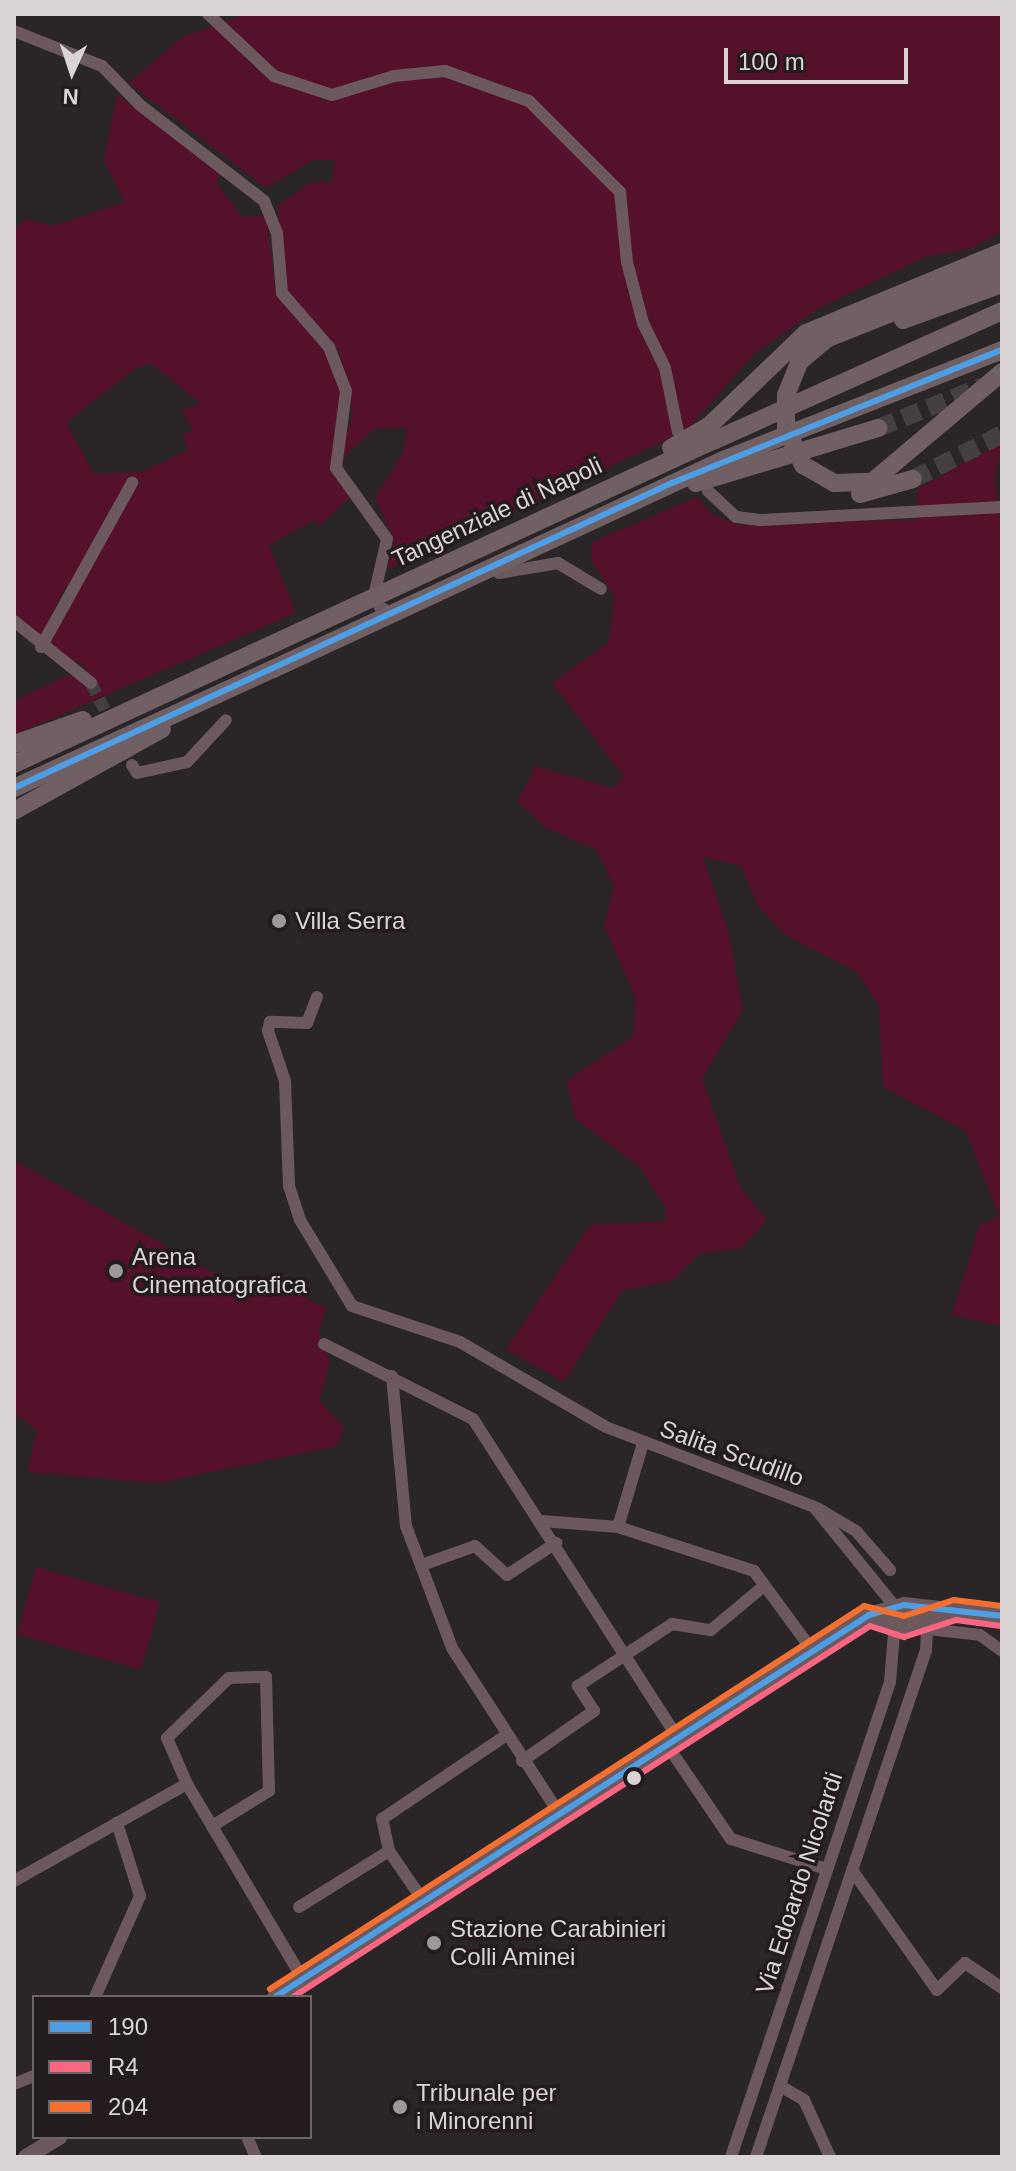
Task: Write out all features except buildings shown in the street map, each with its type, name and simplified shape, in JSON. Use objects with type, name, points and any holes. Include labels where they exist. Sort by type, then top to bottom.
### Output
[{"type":"highway","points":[[711,433],[806,333],[1002,252]]},
{"type":"highway","points":[[913,479],[846,494],[803,465],[786,428],[786,395],[799,362],[826,339],[1002,269]]},
{"type":"highway","points":[[786,395],[804,365],[828,348],[1002,284]]},
{"type":"highway","points":[[711,433],[1002,311]]},
{"type":"highway","points":[[726,467],[1002,350]]},
{"type":"highway","points":[[803,465],[834,483],[872,482],[1002,372]]},
{"type":"highway","points":[[726,467],[878,428]]},
{"type":"highway","name":"Tangenziale di Napoli","points":[[14,764],[601,490],[711,433]]},
{"type":"highway","name":"Tangenziale di Napoli","points":[[14,788],[620,507],[726,467]]},
{"type":"highway","points":[[14,744],[162,694]]},
{"type":"highway","points":[[14,811],[138,747],[190,709]]},
{"type":"main road","points":[[278,1995],[557,1810],[869,1615],[911,1618],[955,1610],[1002,1616]]},
{"type":"main road","points":[[26,2157],[56,2139]]},
{"type":"street","points":[[208,14],[274,76],[332,95],[445,71],[529,101],[620,192],[627,262],[643,323],[665,368],[678,432]]},
{"type":"street","points":[[14,31],[102,66],[140,105],[264,201],[277,233],[282,293],[329,347],[346,391],[336,468],[387,539],[375,592],[384,612],[410,614],[544,561],[568,565],[601,589]]},
{"type":"street","points":[[41,647],[132,483]]},
{"type":"street","points":[[708,491],[736,517],[761,520],[1002,507]]},
{"type":"street","points":[[14,621],[41,647],[91,683]]},
{"type":"street","points":[[132,765],[137,773],[187,762],[226,720]]},
{"type":"street","name":"Salita Scudillo","points":[[317,997],[307,1023],[270,1022],[268,1031],[285,1081],[289,1186],[300,1220],[352,1306],[460,1342],[643,1443],[814,1507],[911,1618]]},
{"type":"street","points":[[324,1344],[473,1419],[625,1653],[670,1739],[731,1839],[827,1869]]},
{"type":"street","points":[[392,1376],[399,1491],[452,1648],[505,1736],[557,1810]]},
{"type":"street","points":[[393,1400],[412,1386]]},
{"type":"street","points":[[618,1527],[643,1443]]},
{"type":"street","points":[[814,1507],[856,1531],[890,1570]]},
{"type":"street","points":[[542,1521],[618,1527],[740,1564],[764,1586],[812,1650]]},
{"type":"street","points":[[422,1565],[475,1546],[507,1575],[556,1543]]},
{"type":"street","points":[[522,1761],[594,1711],[578,1686],[672,1624],[711,1630],[764,1586]]},
{"type":"street","points":[[911,1618],[980,1635],[1002,1651]]},
{"type":"street","name":"Via Edoardo Nicolardi","points":[[731,2157],[911,1618]]},
{"type":"street","name":"Via Edoardo Nicolardi","points":[[756,2157],[926,1650],[911,1618]]},
{"type":"street","points":[[212,1826],[269,1791],[266,1677],[229,1678],[167,1738],[187,1784],[303,1979]]},
{"type":"street","points":[[422,1899],[389,1851],[382,1819],[505,1736]]},
{"type":"street","points":[[14,1881],[187,1784]]},
{"type":"street","points":[[96,1995],[140,1896],[117,1823]]},
{"type":"street","points":[[299,1907],[389,1851]]},
{"type":"street","points":[[852,1870],[937,1990],[965,1963],[1002,1988]]},
{"type":"street","points":[[780,2086],[804,2100],[830,2157]]},
{"type":"shaded area","points":[[245,14],[1002,14],[1002,232],[967,250],[928,256],[819,308],[753,355],[686,431],[388,569],[394,540],[375,498],[403,453],[407,427],[374,429],[338,462],[353,414],[339,351],[283,284],[278,205],[312,182],[331,182],[335,160],[313,160],[266,188],[129,83],[181,38]]},
{"type":"shaded area","points":[[117,95],[222,172],[216,182],[242,217],[266,215],[275,286],[329,357],[341,388],[330,471],[351,496],[319,527],[315,520],[269,545],[296,613],[14,735],[14,701],[64,677],[76,675],[86,688],[97,683],[83,665],[48,647],[73,593],[66,586],[40,638],[14,613],[14,229],[25,219],[53,226],[125,202],[104,161]],"holes":[[[152,364],[201,404],[182,410],[193,431],[183,435],[188,450],[142,472],[94,474],[66,423],[136,368]]]},
{"type":"shaded area","points":[[1002,441],[995,477],[1002,545],[1002,1326],[952,1315],[979,1226],[999,1216],[966,1131],[883,1087],[879,1006],[857,972],[787,936],[758,906],[741,866],[703,857],[729,933],[743,1010],[702,1078],[741,1189],[767,1220],[740,1249],[700,1253],[672,1281],[623,1290],[564,1382],[506,1349],[590,1225],[665,1221],[666,1208],[639,1166],[575,1119],[567,1080],[633,1037],[636,998],[604,926],[614,886],[597,850],[547,828],[517,802],[536,766],[612,788],[624,777],[552,683],[609,642],[614,596],[591,560],[592,542],[697,497],[713,515],[739,525],[916,520],[918,489]]},
{"type":"shaded area","points":[[14,1160],[229,1282],[294,1291],[327,1309],[318,1331],[330,1362],[319,1401],[344,1427],[337,1446],[159,1483],[27,1472],[37,1430],[14,1413]]},
{"type":"shaded area","points":[[36,1567],[160,1603],[141,1670],[17,1634]]},
{"type":"tunnel","points":[[878,428],[983,386]]},
{"type":"tunnel","points":[[913,479],[1002,434]]},
{"type":"tunnel","points":[[91,683],[132,765]]},
{"type":"transit line","name":"190","points":[[14,788],[672,483],[1002,350]]},
{"type":"transit line","name":"204","points":[[270,1989],[864,1606],[904,1616],[954,1600],[1002,1606]]},
{"type":"transit line","name":"190","points":[[278,1995],[869,1615],[904,1605],[1002,1616]]},
{"type":"transit line","name":"R4","points":[[296,1995],[870,1626],[904,1637],[956,1620],[1001,1626]]},
{"type":"place","name":"Villa Serra","points":[[279,921]]},
{"type":"place","name":"Arena Cinematografica","points":[[116,1271]]},
{"type":"place","name":"Stazione Carabinieri Colli Aminei","points":[[434,1943]]},
{"type":"place","name":"Tribunale per i Minorenni","points":[[400,2107]]}]
